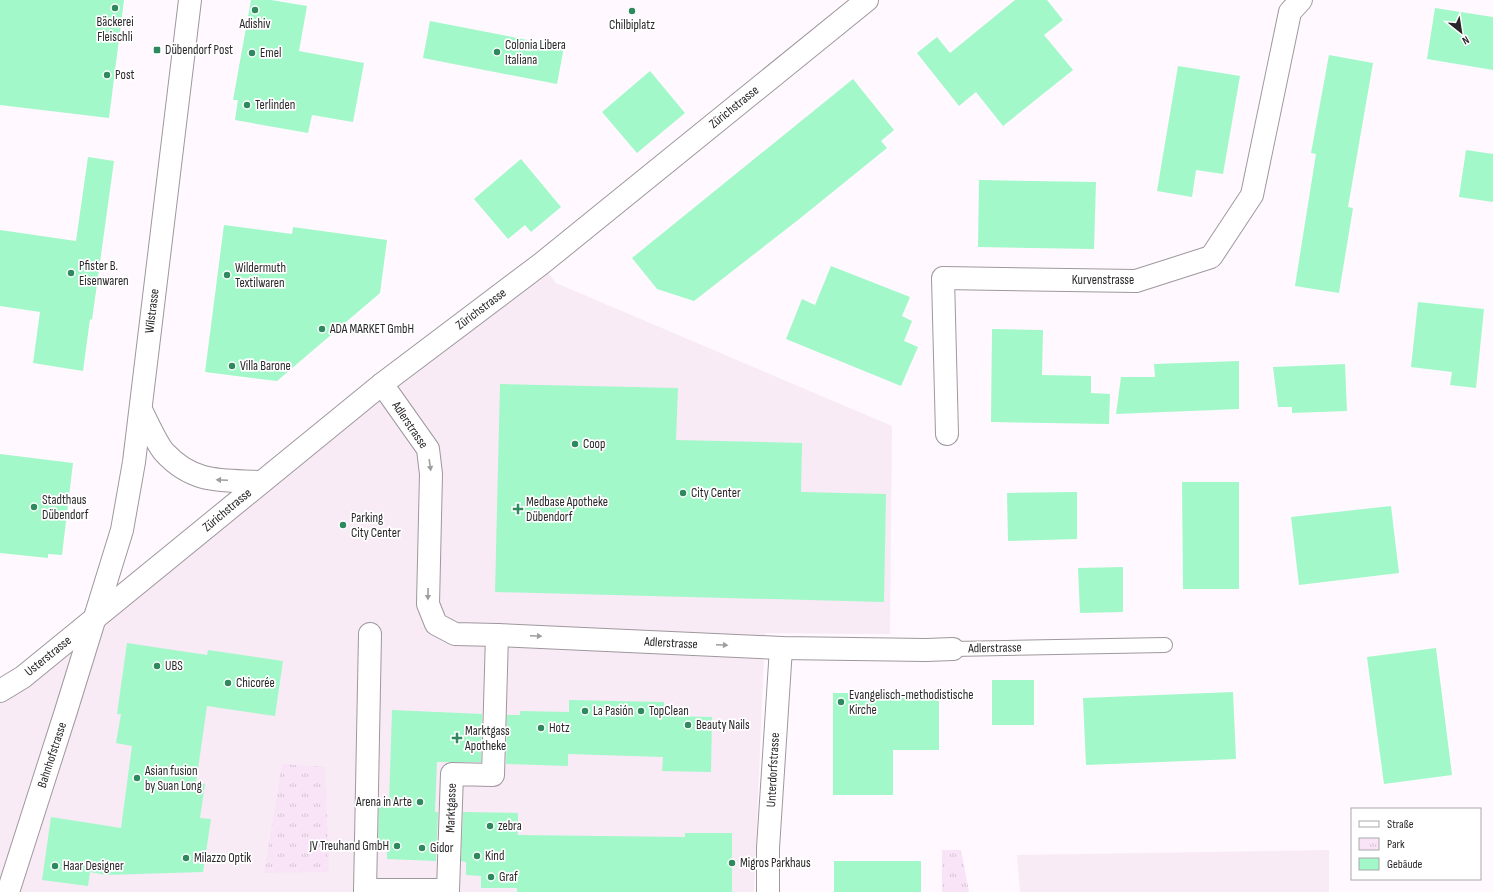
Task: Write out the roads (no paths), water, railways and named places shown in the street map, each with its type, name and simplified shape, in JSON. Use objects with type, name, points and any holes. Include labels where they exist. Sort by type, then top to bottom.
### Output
[{"type":"street","name":"Wilstrasse","points":[[95,618],[122,530],[134,462],[190,0]]},
{"type":"street","name":"Zürichstrasse","points":[[95,618],[382,384],[541,264],[868,0]]},
{"type":"street","name":"Kurvenstrasse","points":[[946,434],[943,278],[1136,282],[1210,257],[1252,195],[1290,12],[1301,0]]},
{"type":"street","name":"Adlerstrasse","points":[[382,384],[428,449],[431,474],[428,604],[436,624],[455,634],[780,648],[953,649]]},
{"type":"street","points":[[141,410],[164,452],[187,472],[209,479],[261,482]]},
{"type":"street","name":"Usterstrasse","points":[[0,690],[23,677],[95,618]]},
{"type":"street","name":"Bahnhofstrasse","points":[[8,892],[95,618]]},
{"type":"street","name":"Marktgasse","points":[[370,634],[365,891],[448,890],[452,774],[492,774],[497,635]]},
{"type":"street","name":"Unterdorfstrasse","points":[[768,892],[768,848],[780,648]]},
{"type":"lane","name":"Adlerstrasse","points":[[953,649],[1164,644]]},
{"type":"place","name":"Bäckerei Fleischli","points":[[115,8]]},
{"type":"place","name":"Adishiv","points":[[255,10]]},
{"type":"place","name":"Chilbiplatz","points":[[632,11]]},
{"type":"place","name":"Dübendorf Post","points":[[157,50]]},
{"type":"place","name":"Colonia Libera Italiana","points":[[497,52]]},
{"type":"place","name":"Emel","points":[[252,53]]},
{"type":"place","name":"Post","points":[[107,75]]},
{"type":"place","name":"Terlinden","points":[[247,105]]},
{"type":"place","name":"Pfister B. Eisenwaren","points":[[71,273]]},
{"type":"place","name":"Wildermuth Textilwaren","points":[[227,275]]},
{"type":"place","name":"ADA MARKET GmbH","points":[[322,329]]},
{"type":"place","name":"Villa Barone","points":[[232,366]]},
{"type":"place","name":"Coop","points":[[575,444]]},
{"type":"place","name":"City Center","points":[[683,493]]},
{"type":"place","name":"Stadthaus Dübendorf","points":[[34,507]]},
{"type":"place","name":"Medbase Apotheke Dübendorf","points":[[518,509]]},
{"type":"place","name":"Parking City Center","points":[[343,525]]},
{"type":"place","name":"UBS","points":[[157,666]]},
{"type":"place","name":"Chicorée","points":[[228,683]]},
{"type":"place","name":"Evangelisch-methodistische Kirche","points":[[841,702]]},
{"type":"place","name":"La Pasión","points":[[585,711]]},
{"type":"place","name":"TopClean","points":[[641,711]]},
{"type":"place","name":"Beauty Nails","points":[[688,725]]},
{"type":"place","name":"Hotz","points":[[541,728]]},
{"type":"place","name":"Marktgass Apotheke","points":[[457,738]]},
{"type":"place","name":"Asian fusion by Suan Long","points":[[137,778]]},
{"type":"place","name":"Arena in Arte","points":[[420,802]]},
{"type":"place","name":"zebra","points":[[490,826]]},
{"type":"place","name":"JV Treuhand GmbH","points":[[397,846]]},
{"type":"place","name":"Gidor","points":[[422,848]]},
{"type":"place","name":"Kind","points":[[477,856]]},
{"type":"place","name":"Milazzo Optik","points":[[186,858]]},
{"type":"place","name":"Migros Parkhaus","points":[[732,863]]},
{"type":"place","name":"Haar Designer","points":[[55,866]]},
{"type":"place","name":"Graf","points":[[491,877]]}]
